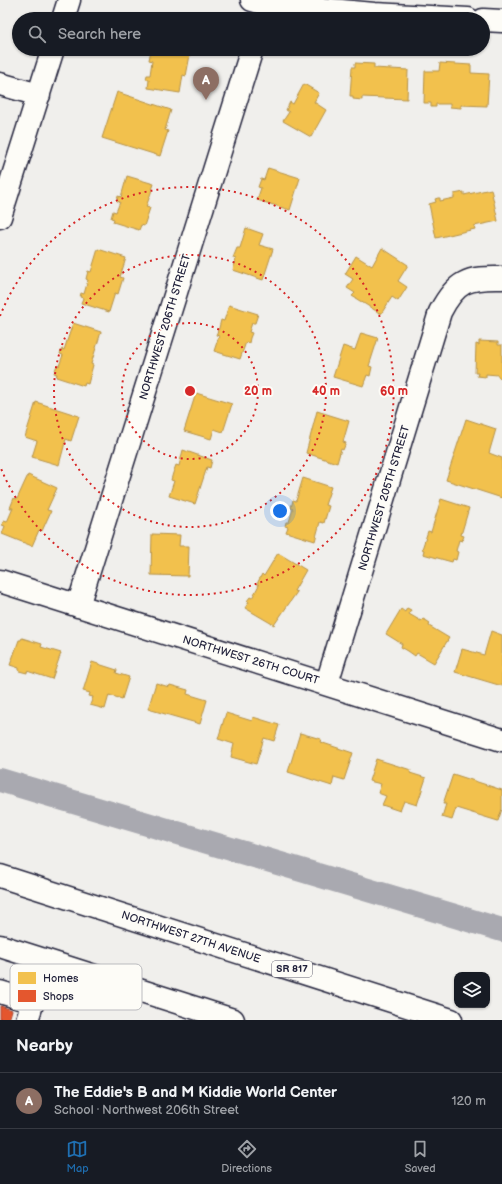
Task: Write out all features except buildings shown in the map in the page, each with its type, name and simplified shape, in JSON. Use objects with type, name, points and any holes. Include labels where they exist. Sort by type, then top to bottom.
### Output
[{"type":"street","points":[[65,12],[69,0]]},
{"type":"street","points":[[260,8],[336,12]]},
{"type":"street","points":[[490,20],[502,21]]},
{"type":"street","points":[[0,217],[51,56]]},
{"type":"street","name":"NORTHWEST 206TH STREET","points":[[78,606],[250,56]]},
{"type":"street","points":[[0,84],[39,95]]},
{"type":"street","name":"NORTHWEST 205TH STREET","points":[[327,683],[440,312],[447,298],[457,286],[482,277],[502,278]]},
{"type":"street","name":"NORTHWEST 26TH COURT","points":[[0,581],[327,683],[502,740]]},
{"type":"street","name":"NORTHWEST 27TH AVENUE","points":[[0,876],[451,1020]]},
{"type":"street","points":[[0,946],[55,964]]},
{"type":"street","points":[[142,991],[232,1020]]},
{"type":"street","points":[[0,992],[10,998]]},
{"type":"waterway","points":[[0,780],[502,930]]},
{"type":"place","name":"The Eddie's B and M Kiddie World Center","points":[[206,100]]}]
